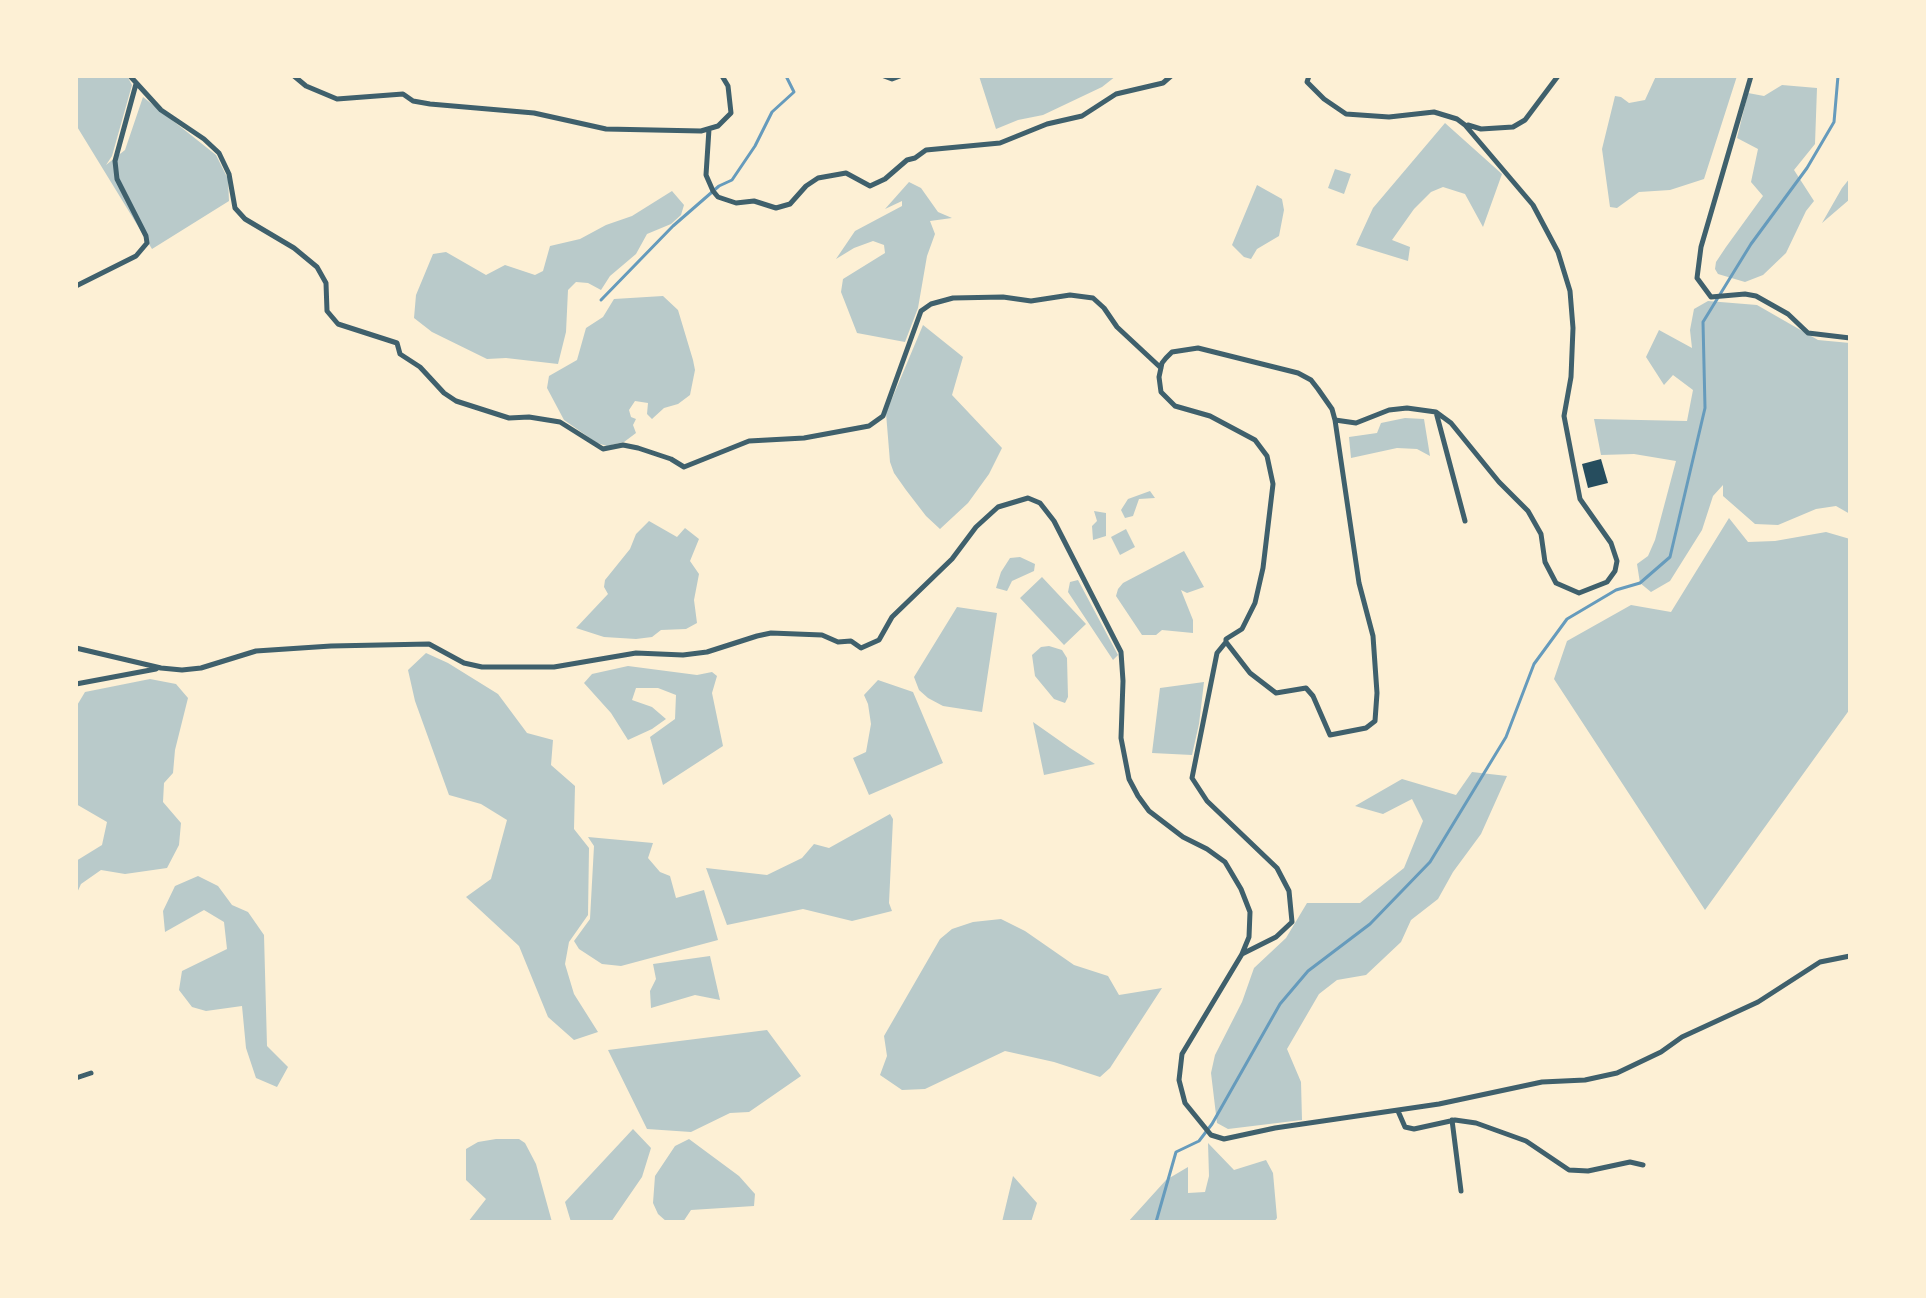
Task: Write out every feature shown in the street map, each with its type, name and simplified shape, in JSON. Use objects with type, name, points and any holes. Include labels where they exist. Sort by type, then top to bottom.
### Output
[{"type":"street","points":[[130,76],[161,110],[219,153],[229,174],[235,208],[245,219],[294,248],[317,267],[326,283],[327,311],[338,324],[397,343],[400,354],[420,367],[444,393],[456,401],[509,418],[529,417],[560,422],[603,449],[623,445],[638,448],[684,467],[749,441],[804,438],[869,426],[883,416],[921,311],[931,304],[953,298],[1003,297],[1031,301],[1070,295],[1093,298],[1117,327],[1161,368]]},
{"type":"street","points":[[294,76],[306,86],[337,99],[403,94],[413,101],[430,104],[534,113],[606,129],[701,131],[718,126],[731,113],[728,86],[722,76]]},
{"type":"street","points":[[884,76],[892,79],[900,76]]},
{"type":"street","points":[[709,129],[706,175],[718,197],[736,203],[754,201],[776,208],[790,204],[818,178],[846,173],[870,186],[926,150],[1000,143],[1047,124],[1082,116],[1116,94],[1163,83],[1171,76]]},
{"type":"street","points":[[1299,76],[1308,79],[1324,99],[1346,114],[1389,117],[1445,113],[1465,125],[1481,129],[1513,127],[1525,120],[1558,76]]},
{"type":"street","points":[[1751,76],[1701,247],[1697,278],[1711,297],[1756,296],[1788,314],[1808,333],[1850,338]]},
{"type":"street","points":[[76,286],[136,256],[147,243],[117,179],[115,161],[136,84]]},
{"type":"street","points":[[1335,420],[1356,423],[1389,410],[1407,408],[1436,412],[1451,423],[1499,482],[1528,511],[1541,534],[1545,562],[1556,583],[1579,593],[1607,582],[1615,571],[1617,561],[1611,543],[1580,499],[1568,450],[1564,416],[1571,377],[1573,328],[1570,291],[1558,252],[1533,205],[1465,125]]},
{"type":"street","points":[[1226,642],[1250,673],[1276,693],[1306,688],[1313,696],[1330,735],[1366,728],[1375,721],[1377,693],[1373,636],[1359,583],[1332,409],[1311,380],[1275,366],[1198,348],[1172,352],[1162,363],[1159,377],[1161,392],[1175,406],[1210,416],[1255,440],[1267,456],[1273,484],[1263,568],[1255,603],[1242,629],[1226,639],[1217,653],[1192,778],[1207,801],[1277,868],[1289,891],[1292,922],[1276,937],[1242,954]]},
{"type":"street","points":[[1436,412],[1465,521]]},
{"type":"street","points":[[76,684],[161,668],[201,668],[256,651],[290,647],[429,644],[464,663],[482,667],[554,667],[615,654],[683,655],[707,652],[771,633],[822,635],[838,642],[851,641],[861,648],[879,640],[892,617],[952,559],[976,527],[998,507],[1028,498],[1040,503],[1054,521],[1121,652],[1121,738],[1129,779],[1149,811],[1183,837],[1225,862],[1250,912],[1249,937],[1242,954],[1182,1054],[1179,1080],[1185,1103],[1211,1135],[1224,1139],[1275,1128],[1398,1111],[1542,1082],[1585,1080],[1617,1073],[1661,1052],[1682,1037],[1758,1002],[1820,962],[1850,956]]},
{"type":"street","points":[[76,648],[161,668]]},
{"type":"street","points":[[76,1078],[91,1073]]},
{"type":"street","points":[[1398,1111],[1405,1127],[1414,1129],[1452,1120],[1476,1123],[1526,1141],[1569,1170],[1588,1171],[1630,1162],[1643,1165]]},
{"type":"street","points":[[1452,1120],[1461,1191]]},
{"type":"shaded area","points":[[76,76],[127,76],[132,85],[112,156],[106,165],[125,150],[143,97],[216,155],[228,179],[229,201],[152,249],[76,125]]},
{"type":"shaded area","points":[[979,76],[1116,76],[1102,87],[1043,115],[996,129]]},
{"type":"shaded area","points":[[1656,76],[1737,76],[1704,179],[1670,190],[1639,192],[1617,208],[1610,207],[1602,149],[1615,96],[1629,103],[1645,100]]},
{"type":"shaded area","points":[[1782,85],[1817,88],[1815,144],[1794,170],[1814,201],[1786,253],[1763,275],[1745,282],[1718,274],[1715,269],[1716,262],[1763,196],[1751,182],[1758,149],[1737,138],[1748,93],[1764,96]]},
{"type":"shaded area","points":[[1445,123],[1502,174],[1483,227],[1465,194],[1443,187],[1431,192],[1414,209],[1392,240],[1410,247],[1408,261],[1356,245],[1373,208]]},
{"type":"shaded area","points":[[1335,169],[1351,174],[1344,194],[1328,188]]},
{"type":"shaded area","points":[[1850,178],[1850,199],[1822,223],[1842,188]]},
{"type":"shaded area","points":[[909,182],[921,188],[938,212],[952,218],[930,221],[935,234],[927,256],[918,308],[905,342],[857,333],[841,292],[843,279],[885,253],[884,245],[873,241],[836,259],[855,231],[902,206],[902,201],[885,209]]},
{"type":"shaded area","points":[[1257,185],[1282,199],[1284,210],[1279,236],[1257,249],[1251,259],[1244,257],[1232,245]]},
{"type":"shaded area","points":[[672,191],[684,205],[681,215],[671,224],[647,234],[636,254],[610,276],[601,290],[588,283],[576,282],[568,290],[566,332],[558,364],[487,359],[432,332],[414,318],[416,295],[433,254],[446,252],[486,275],[505,265],[535,275],[543,271],[550,246],[580,239],[632,216]]},
{"type":"shaded area","points":[[663,296],[678,310],[693,360],[695,370],[690,395],[678,404],[664,408],[652,419],[647,414],[648,403],[635,401],[629,410],[631,417],[636,419],[633,425],[636,433],[624,442],[607,446],[597,443],[564,420],[547,388],[549,376],[577,360],[586,328],[603,317],[614,299]]},
{"type":"shaded area","points":[[1708,301],[1757,305],[1818,340],[1850,343],[1850,514],[1836,506],[1816,509],[1778,525],[1755,524],[1723,496],[1723,485],[1713,496],[1702,530],[1670,581],[1651,592],[1640,583],[1637,564],[1648,556],[1655,540],[1676,461],[1634,454],[1601,455],[1594,419],[1687,421],[1693,390],[1673,375],[1664,385],[1646,357],[1659,330],[1692,348],[1690,330],[1694,309]]},
{"type":"shaded area","points":[[923,325],[963,357],[952,395],[1002,448],[989,474],[968,503],[940,529],[906,490],[890,462],[886,413]]},
{"type":"shaded area","points":[[1405,418],[1424,419],[1430,456],[1417,449],[1397,448],[1351,458],[1349,437],[1377,433],[1381,423]]},
{"type":"shaded area","points":[[1150,491],[1155,498],[1139,499],[1133,516],[1125,518],[1121,510],[1128,499]]},
{"type":"shaded area","points":[[1094,511],[1106,513],[1106,536],[1093,540],[1092,526],[1097,521]]},
{"type":"shaded area","points":[[1729,518],[1748,542],[1775,541],[1826,532],[1850,539],[1850,709],[1705,910],[1554,679],[1567,641],[1631,605],[1671,612]]},
{"type":"shaded area","points":[[649,521],[677,537],[685,528],[699,539],[690,561],[699,574],[694,600],[697,623],[686,629],[661,630],[652,637],[636,639],[604,637],[576,628],[608,594],[604,587],[605,580],[630,549],[636,534]]},
{"type":"shaded area","points":[[1126,529],[1135,547],[1120,555],[1111,537]]},
{"type":"shaded area","points":[[1184,551],[1204,587],[1187,593],[1181,590],[1193,620],[1193,633],[1162,630],[1156,635],[1142,635],[1116,596],[1118,589],[1123,583]]},
{"type":"shaded area","points":[[1020,557],[1035,564],[1034,571],[1012,581],[1007,591],[996,588],[1010,558]]},
{"type":"shaded area","points":[[1042,577],[1086,624],[1064,645],[1020,598]]},
{"type":"shaded area","points":[[1078,580],[1118,655],[1113,660],[1068,592],[1070,582]]},
{"type":"shaded area","points":[[957,607],[997,613],[982,712],[943,706],[919,690],[914,677]]},
{"type":"shaded area","points":[[1041,647],[1062,650],[1067,658],[1068,697],[1065,703],[1054,699],[1035,676],[1032,655]]},
{"type":"shaded area","points":[[426,653],[498,694],[527,733],[553,740],[551,765],[575,786],[574,829],[589,848],[588,915],[569,942],[565,964],[574,994],[598,1032],[574,1040],[548,1017],[519,946],[466,897],[491,879],[507,820],[481,804],[449,795],[415,701],[408,670]]},
{"type":"shaded area","points":[[628,666],[697,675],[712,672],[717,676],[712,693],[723,746],[663,785],[650,737],[675,719],[676,695],[658,688],[636,688],[632,700],[652,707],[666,719],[628,740],[611,713],[584,683],[592,674]]},
{"type":"shaded area","points":[[150,679],[176,684],[188,698],[175,750],[173,773],[164,783],[163,802],[181,823],[179,845],[167,868],[125,874],[101,870],[81,884],[76,895],[76,861],[102,845],[107,822],[76,804],[76,707],[85,692]]},
{"type":"shaded area","points":[[878,680],[913,692],[943,763],[869,795],[853,758],[866,752],[871,724],[864,695]]},
{"type":"shaded area","points":[[1204,682],[1192,755],[1152,753],[1160,688]]},
{"type":"shaded area","points":[[1033,722],[1070,748],[1095,764],[1044,775]]},
{"type":"shaded area","points":[[1472,772],[1507,776],[1481,834],[1438,899],[1411,920],[1401,942],[1366,975],[1337,980],[1319,994],[1287,1049],[1301,1082],[1302,1120],[1228,1129],[1217,1123],[1211,1073],[1215,1055],[1242,1002],[1254,968],[1286,938],[1307,903],[1360,903],[1404,868],[1423,821],[1412,799],[1383,814],[1355,806],[1402,779],[1456,795]]},
{"type":"shaded area","points":[[890,814],[893,819],[889,903],[892,911],[852,921],[803,909],[727,925],[706,868],[767,875],[802,858],[814,844],[829,848]]},
{"type":"shaded area","points":[[588,837],[653,843],[648,858],[660,872],[670,876],[676,898],[704,890],[718,940],[621,966],[602,964],[579,949],[574,941],[590,919],[594,846]]},
{"type":"shaded area","points":[[198,876],[218,886],[232,905],[248,912],[264,935],[267,1046],[288,1067],[277,1087],[256,1078],[246,1048],[242,1006],[206,1011],[192,1007],[179,990],[182,971],[227,949],[224,922],[204,910],[165,932],[163,911],[175,886]]},
{"type":"shaded area","points":[[1001,919],[1025,931],[1074,965],[1108,976],[1119,995],[1162,988],[1110,1068],[1100,1077],[1005,1051],[925,1089],[902,1090],[880,1075],[887,1056],[884,1036],[940,939],[952,929],[973,922]]},
{"type":"shaded area","points":[[710,956],[720,1000],[695,995],[651,1008],[650,991],[656,979],[653,964]]},
{"type":"shaded area","points":[[767,1030],[801,1076],[749,1112],[730,1113],[691,1132],[647,1129],[608,1050]]},
{"type":"shaded area","points":[[633,1129],[651,1148],[642,1177],[611,1222],[571,1222],[565,1202]]},
{"type":"shaded area","points":[[519,1139],[525,1143],[536,1164],[552,1222],[468,1222],[486,1199],[466,1180],[466,1149],[478,1142]]},
{"type":"shaded area","points":[[689,1139],[739,1176],[755,1194],[754,1206],[691,1210],[683,1222],[667,1222],[658,1214],[653,1203],[655,1176],[675,1146]]},
{"type":"shaded area","points":[[1208,1143],[1234,1170],[1266,1160],[1273,1173],[1277,1218],[1274,1222],[1128,1222],[1166,1180],[1188,1167],[1188,1193],[1205,1192],[1209,1176]]},
{"type":"shaded area","points":[[1013,1176],[1037,1203],[1031,1222],[1002,1222]]},
{"type":"building","points":[[1601,459],[1608,483],[1588,488],[1582,464]]},
{"type":"waterway","points":[[601,300],[673,226],[719,186],[732,180],[755,146],[772,112],[794,92],[786,76]]},
{"type":"waterway","points":[[1156,1222],[1176,1152],[1199,1141],[1212,1124],[1280,1004],[1308,971],[1370,924],[1430,862],[1506,737],[1534,664],[1567,619],[1616,590],[1640,583],[1670,557],[1705,408],[1703,322],[1751,244],[1807,168],[1834,122],[1838,76]]}]
